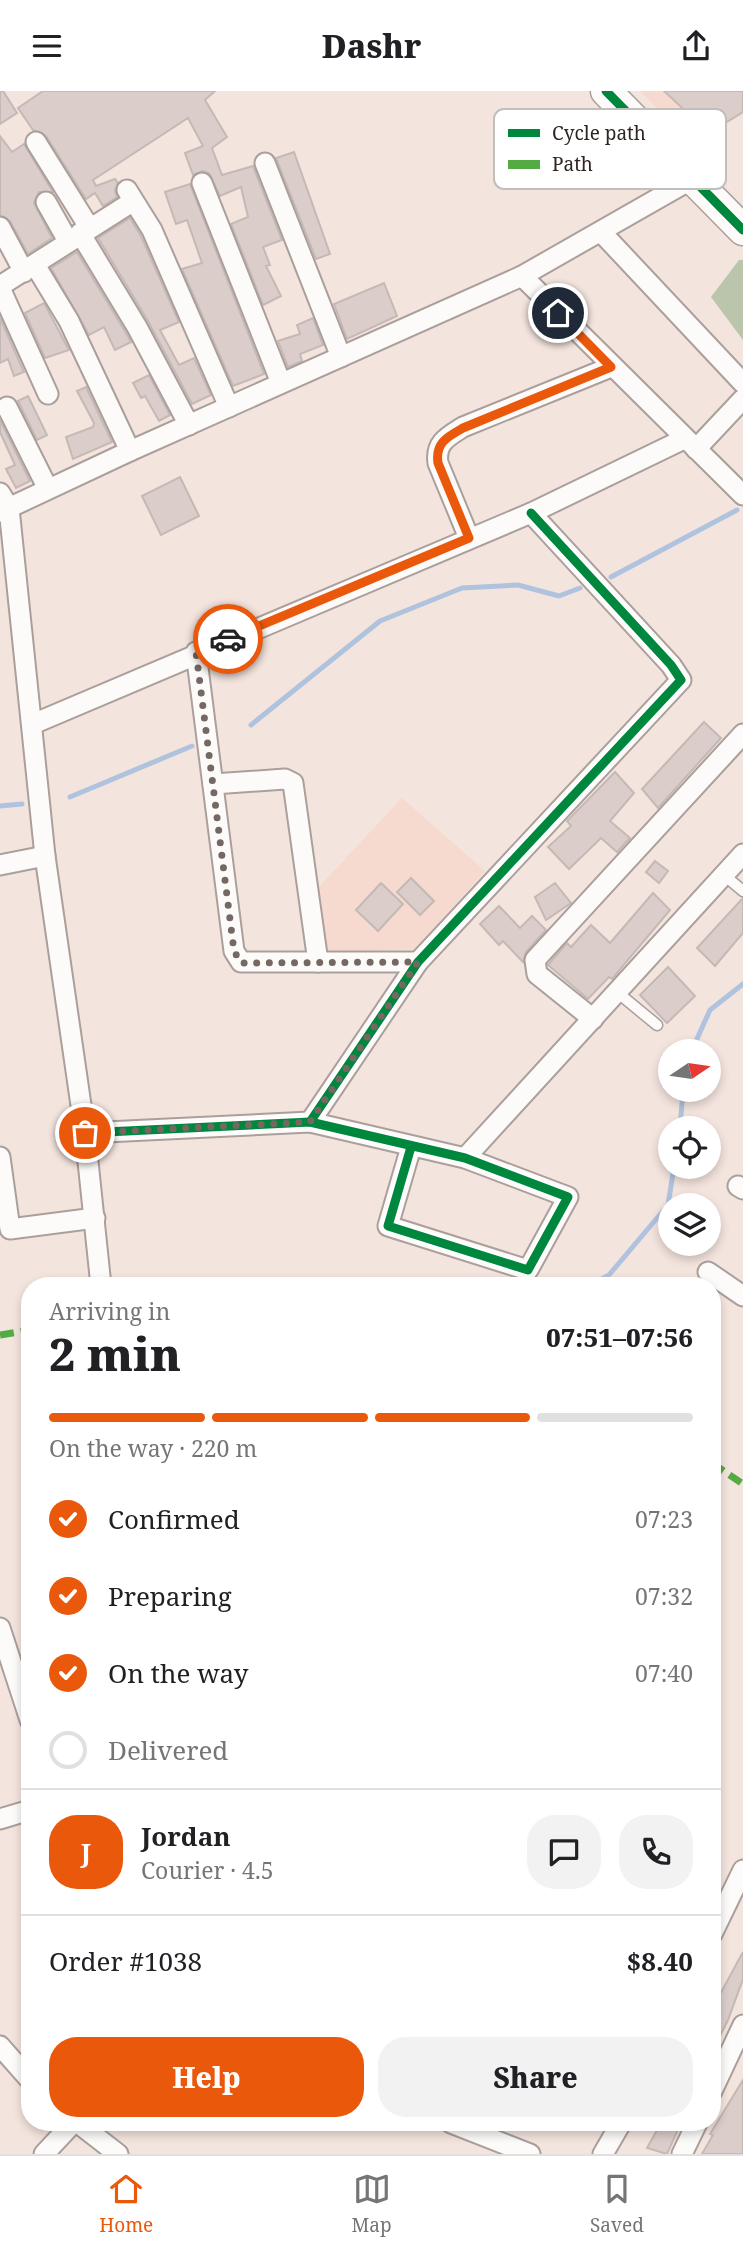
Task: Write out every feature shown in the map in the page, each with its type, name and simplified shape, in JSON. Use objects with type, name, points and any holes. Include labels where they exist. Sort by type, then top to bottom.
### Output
[{"type":"main road","points":[[606,91],[624,109]]},
{"type":"main road","points":[[702,189],[743,230]]},
{"type":"street","points":[[36,142],[79,234],[137,327],[189,425]]},
{"type":"street","points":[[265,163],[341,357]]},
{"type":"street","points":[[202,183],[281,383]]},
{"type":"street","points":[[101,1277],[85,1133],[45,856],[33,724],[3,504],[48,489],[522,276],[675,189]]},
{"type":"street","points":[[48,394],[0,287],[130,196],[152,230],[229,407]]},
{"type":"street","points":[[46,202],[79,234]]},
{"type":"street","points":[[0,227],[69,321],[130,451]]},
{"type":"street","points":[[602,233],[743,383]]},
{"type":"street","points":[[522,276],[743,495]]},
{"type":"street","points":[[469,538],[438,463],[436,451],[442,442],[463,428],[611,367]]},
{"type":"street","points":[[33,724],[196,652],[690,444],[743,399]]},
{"type":"street","points":[[7,407],[48,489]]},
{"type":"street","points":[[310,1122],[418,962],[681,680],[671,665],[531,513]]},
{"type":"street","points":[[196,652],[234,951],[241,963],[418,962]]},
{"type":"street","points":[[593,1019],[537,974],[535,960],[743,734]]},
{"type":"street","points":[[213,784],[285,779],[293,783],[317,963]]},
{"type":"street","points":[[465,1158],[743,854]]},
{"type":"street","points":[[0,865],[45,856]]},
{"type":"street","points":[[85,1133],[310,1122],[465,1158],[568,1197],[528,1270],[388,1226],[411,1147]]},
{"type":"street","points":[[0,1157],[10,1229],[95,1217]]},
{"type":"street","points":[[708,1272],[715,1277]]},
{"type":"street","points":[[721,1281],[743,1296]]},
{"type":"street","points":[[0,1628],[21,1692]]},
{"type":"street","points":[[0,1819],[21,1813]]},
{"type":"street","points":[[721,1915],[743,1870]]},
{"type":"street","points":[[721,2072],[743,2025]]},
{"type":"street","points":[[0,2046],[21,2070]]},
{"type":"street","points":[[44,2154],[66,2131]]},
{"type":"street","points":[[88,2131],[118,2154]]},
{"type":"street","points":[[471,2131],[530,2154]]},
{"type":"street","points":[[603,2154],[616,2131]]},
{"type":"street","points":[[682,2154],[693,2131]]},
{"type":"lane","points":[[724,875],[743,891]]},
{"type":"lane","points":[[617,992],[657,1025]]},
{"type":"shaded area","points":[[640,91],[743,91],[743,112],[726,123],[726,109],[657,109]]},
{"type":"shaded area","points":[[402,798],[485,871],[415,949],[323,953],[316,890]]},
{"type":"green space","points":[[739,260],[743,260],[743,340],[711,297]]},
{"type":"building","points":[[0,91],[3,91],[17,113],[0,124]]},
{"type":"building","points":[[43,91],[215,91],[205,100],[227,137],[212,148],[222,175],[253,166],[282,240],[263,247],[270,265],[266,266],[281,296],[263,305],[231,224],[248,217],[241,187],[220,196],[209,173],[203,171],[193,175],[185,153],[203,146],[188,118],[93,180],[96,186],[115,179],[118,183],[115,190],[117,197],[103,206],[95,193],[86,199],[46,136],[33,130],[18,108]]},
{"type":"building","points":[[664,91],[743,91],[743,112],[726,122],[726,109],[683,109]]},
{"type":"building","points":[[0,136],[12,152],[24,144],[53,192],[39,192],[34,203],[52,238],[28,254],[10,221],[0,215]]},
{"type":"building","points":[[294,152],[330,254],[316,259],[276,158]]},
{"type":"building","points":[[190,184],[264,374],[233,386],[182,269],[202,263],[187,220],[176,224],[165,192]]},
{"type":"building","points":[[130,218],[141,236],[179,322],[160,330],[179,365],[194,358],[211,395],[192,404],[148,321],[98,238]]},
{"type":"building","points":[[77,252],[131,342],[115,350],[104,327],[89,335],[51,268]]},
{"type":"building","points":[[384,283],[397,316],[347,339],[334,304]]},
{"type":"building","points":[[44,303],[69,350],[45,358],[25,313]]},
{"type":"building","points":[[0,318],[24,372],[14,376],[8,359],[0,363]]},
{"type":"building","points":[[313,318],[323,345],[300,354],[302,361],[288,367],[278,341],[300,334],[297,325]]},
{"type":"building","points":[[149,375],[170,415],[159,421],[145,396],[141,398],[133,383]]},
{"type":"building","points":[[86,387],[112,442],[73,459],[66,437],[93,427],[94,423],[77,391]]},
{"type":"building","points":[[28,396],[47,435],[37,440],[18,401]]},
{"type":"building","points":[[0,420],[30,481],[16,488],[6,469],[15,465],[0,432]]},
{"type":"building","points":[[180,477],[199,516],[161,535],[142,496]]},
{"type":"building","points":[[704,722],[721,738],[658,808],[642,789]]},
{"type":"building","points":[[615,772],[634,793],[610,821],[630,838],[617,852],[601,838],[569,869],[548,847],[571,826],[567,821]]},
{"type":"building","points":[[655,861],[668,871],[659,883],[646,872]]},
{"type":"building","points":[[411,878],[434,901],[420,915],[397,892]]},
{"type":"building","points":[[381,883],[403,904],[378,931],[356,910]]},
{"type":"building","points":[[555,883],[571,903],[546,920],[535,897]]},
{"type":"building","points":[[653,893],[670,910],[612,979],[609,977],[588,999],[548,965],[567,943],[571,947],[591,925],[610,943]]},
{"type":"building","points":[[743,898],[743,933],[715,966],[697,948]]},
{"type":"building","points":[[499,906],[520,928],[532,916],[546,930],[526,952],[523,962],[503,941],[499,945],[480,924]]},
{"type":"building","points":[[668,967],[695,996],[667,1023],[640,995]]},
{"type":"building","points":[[743,1952],[743,1979],[721,2034],[721,1992]]},
{"type":"building","points":[[743,2080],[743,2154],[702,2154],[713,2135],[710,2134],[712,2131],[721,2131],[721,2116]]},
{"type":"building","points":[[657,2131],[677,2131],[667,2154],[647,2148]]},
{"type":"waterway","points":[[611,577],[737,510]]},
{"type":"waterway","points":[[251,725],[380,621],[462,588],[518,585],[559,596],[580,588]]},
{"type":"waterway","points":[[70,797],[192,746]]},
{"type":"waterway","points":[[0,806],[22,804]]},
{"type":"waterway","points":[[697,1039],[710,1010],[743,984]]},
{"type":"waterway","points":[[681,1116],[682,1103]]},
{"type":"waterway","points":[[605,1277],[668,1205],[672,1179]]},
{"type":"marked path","points":[[0,1335],[21,1332]]},
{"type":"marked path","points":[[721,1469],[743,1484]]},
{"type":"cycle path","points":[[606,91],[624,109]]},
{"type":"cycle path","points":[[703,189],[743,230]]},
{"type":"cycle path","points":[[310,1122],[418,962],[681,680],[671,665],[531,513]]},
{"type":"cycle path","points":[[85,1133],[310,1122],[465,1158],[568,1197],[528,1270],[388,1226],[411,1147]]},
{"type":"way so far","points":[[85,1133],[310,1122],[418,962],[241,963],[234,951],[196,652],[228,639]]},
{"type":"route","points":[[228,639],[469,538],[438,463],[436,451],[442,442],[463,428],[611,367],[558,313]]}]
